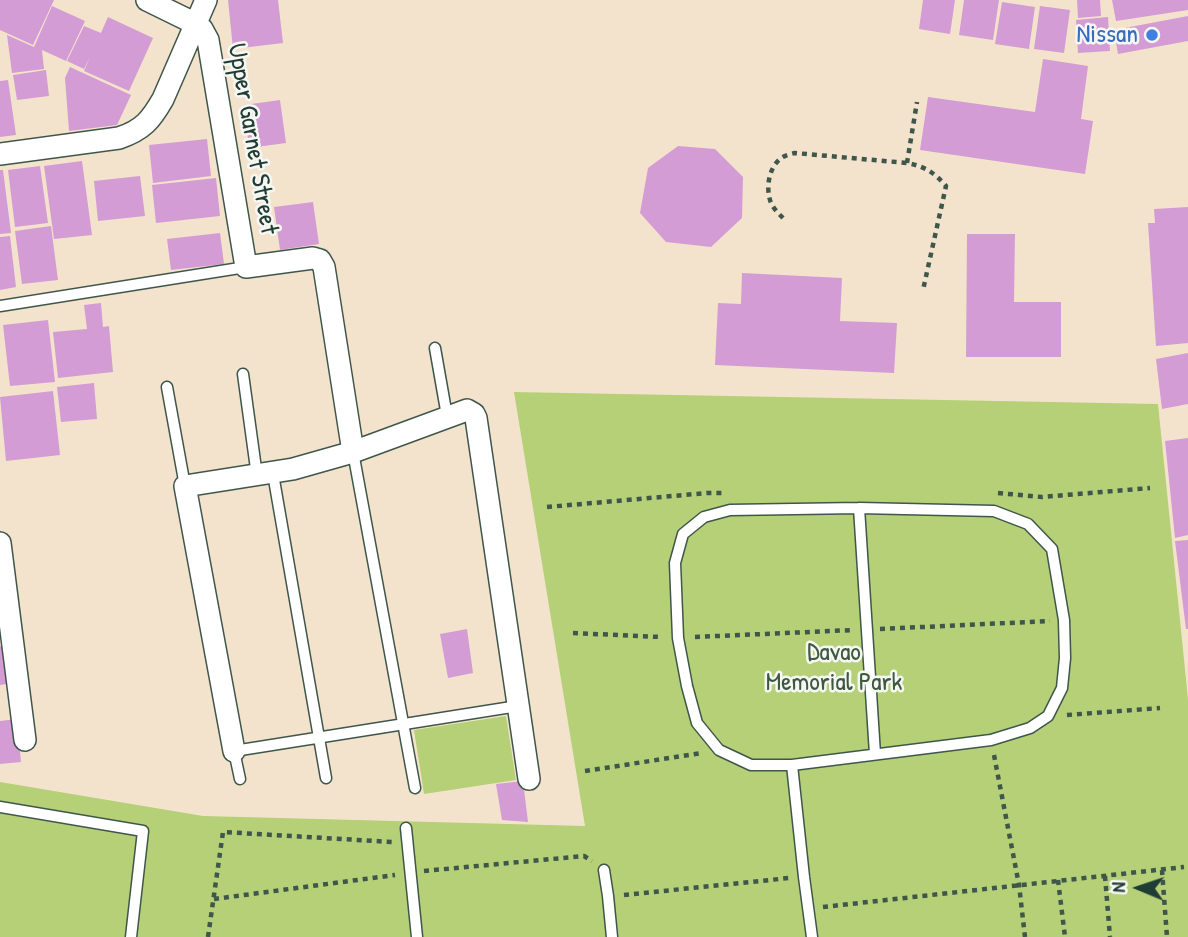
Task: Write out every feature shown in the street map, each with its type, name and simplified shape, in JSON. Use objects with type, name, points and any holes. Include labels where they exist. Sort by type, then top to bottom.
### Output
[{"type":"street","points":[[147,0],[196,24]]},
{"type":"street","points":[[0,154],[119,138],[145,125],[163,99],[206,0]]},
{"type":"street","name":"Upper Garnet Street","points":[[196,24],[208,40],[246,267]]},
{"type":"street","points":[[246,267],[313,258],[320,260],[324,267],[353,452]]},
{"type":"street","points":[[234,751],[185,486],[293,469],[353,452],[467,410],[476,418],[528,779]]},
{"type":"street","points":[[0,543],[25,740]]},
{"type":"lane","points":[[0,306],[246,267]]},
{"type":"lane","points":[[435,348],[447,416]]},
{"type":"lane","points":[[243,374],[326,778]]},
{"type":"lane","points":[[167,387],[185,486]]},
{"type":"lane","points":[[353,452],[415,788]]},
{"type":"lane","points":[[859,508],[875,754]]},
{"type":"lane","points":[[859,508],[994,511],[1028,524],[1052,549],[1064,620],[1065,658],[1062,688],[1048,716],[1030,728],[991,740],[792,765],[751,765],[719,750],[697,723],[678,638],[675,563],[683,534],[704,517],[730,510],[859,508]]},
{"type":"lane","points":[[240,779],[234,751],[518,706]]},
{"type":"lane","points":[[792,765],[812,937]]},
{"type":"lane","points":[[0,807],[143,831],[131,937]]},
{"type":"lane","points":[[406,828],[418,937]]},
{"type":"lane","points":[[604,870],[612,937]]},
{"type":"path","points":[[907,163],[917,102]]},
{"type":"path","points":[[783,218],[769,198],[768,180],[780,158],[795,153],[907,163],[928,170],[946,186],[923,290]]},
{"type":"path","points":[[573,633],[678,638],[1064,620]]},
{"type":"path","points":[[1048,716],[1160,708]]},
{"type":"path","points":[[991,740],[1019,884],[1025,937]]},
{"type":"path","points":[[585,771],[719,750]]},
{"type":"path","points":[[208,937],[223,832],[407,842]]},
{"type":"path","points":[[809,909],[1184,867]]},
{"type":"path","points":[[1162,870],[1167,937]]},
{"type":"path","points":[[1105,876],[1110,937]]},
{"type":"path","points":[[608,896],[804,877]]},
{"type":"path","points":[[1058,880],[1065,937]]},
{"type":"green space","name":"Davao Memorial Park","points":[[514,392],[1158,404],[1188,699],[1188,937],[0,937],[0,782],[203,816],[585,826]]},
{"type":"green space","points":[[506,716],[516,780],[424,794],[414,730]]},
{"type":"building","points":[[0,0],[54,0],[33,45],[0,30]]},
{"type":"building","points":[[228,0],[278,0],[283,43],[233,49]]},
{"type":"building","points":[[923,0],[955,0],[950,34],[919,29]]},
{"type":"building","points":[[964,0],[999,0],[993,40],[959,35]]},
{"type":"building","points":[[1077,0],[1100,0],[1101,16],[1078,18]]},
{"type":"building","points":[[1112,0],[1188,0],[1188,10],[1116,21]]},
{"type":"building","points":[[1002,2],[1035,7],[1029,49],[995,44]]},
{"type":"building","points":[[52,6],[85,21],[66,61],[42,50],[44,69],[12,73],[7,35],[34,47]]},
{"type":"building","points":[[1040,6],[1070,10],[1064,53],[1034,49]]},
{"type":"building","name":"Nissan","points":[[1188,16],[1188,41],[1118,54],[1114,30]]},
{"type":"building","points":[[108,17],[153,38],[129,91],[84,71],[90,57],[84,69],[67,61],[84,26],[101,33]]},
{"type":"building","points":[[1108,17],[1110,51],[1078,53],[1076,20]]},
{"type":"building","points":[[1043,59],[1088,66],[1081,119],[1093,121],[1085,174],[920,150],[928,97],[1035,112]]},
{"type":"building","points":[[70,67],[131,95],[117,125],[69,131],[65,78]]},
{"type":"building","points":[[46,70],[49,96],[17,100],[13,75]]},
{"type":"building","points":[[8,80],[16,135],[0,137],[0,81]]},
{"type":"building","points":[[280,100],[286,143],[249,148],[244,105]]},
{"type":"building","points":[[207,139],[211,176],[153,183],[149,145]]},
{"type":"building","points":[[678,146],[715,149],[743,177],[742,218],[711,247],[666,242],[640,213],[648,168]]},
{"type":"building","points":[[82,161],[92,235],[54,239],[44,166]]},
{"type":"building","points":[[40,166],[48,223],[15,227],[8,170]]},
{"type":"building","points":[[0,170],[3,170],[11,233],[0,234]]},
{"type":"building","points":[[140,176],[145,216],[98,221],[94,181]]},
{"type":"building","points":[[216,178],[220,216],[156,223],[152,185]]},
{"type":"building","points":[[313,202],[319,244],[280,250],[274,207]]},
{"type":"building","points":[[1188,207],[1188,343],[1156,346],[1148,223],[1155,223],[1154,209]]},
{"type":"building","points":[[51,226],[58,280],[22,284],[15,231]]},
{"type":"building","points":[[220,233],[224,264],[171,270],[167,239]]},
{"type":"building","points":[[967,234],[1015,234],[1014,302],[1061,302],[1061,357],[966,357]]},
{"type":"building","points":[[10,236],[16,287],[0,290],[0,237]]},
{"type":"building","points":[[742,273],[842,278],[840,321],[897,323],[894,373],[715,365],[718,303],[741,304]]},
{"type":"building","points":[[101,303],[103,327],[109,326],[113,372],[58,378],[53,332],[87,329],[84,305]]},
{"type":"building","points":[[48,320],[55,382],[10,386],[3,325]]},
{"type":"building","points":[[1188,353],[1188,404],[1162,409],[1156,359]]},
{"type":"building","points":[[94,383],[97,419],[61,422],[57,387]]},
{"type":"building","points":[[53,391],[60,455],[6,461],[0,397]]},
{"type":"building","points":[[1188,438],[1188,535],[1175,538],[1165,441]]},
{"type":"building","points":[[1188,540],[1188,629],[1186,629],[1175,541]]},
{"type":"building","points":[[467,629],[473,673],[448,678],[440,634]]},
{"type":"building","points":[[0,646],[7,684],[0,685]]},
{"type":"building","points":[[17,719],[21,762],[0,764],[0,721]]},
{"type":"building","points":[[523,781],[528,822],[502,820],[496,784]]},
{"type":"place","name":"Nissan","points":[[1152,35]]}]
